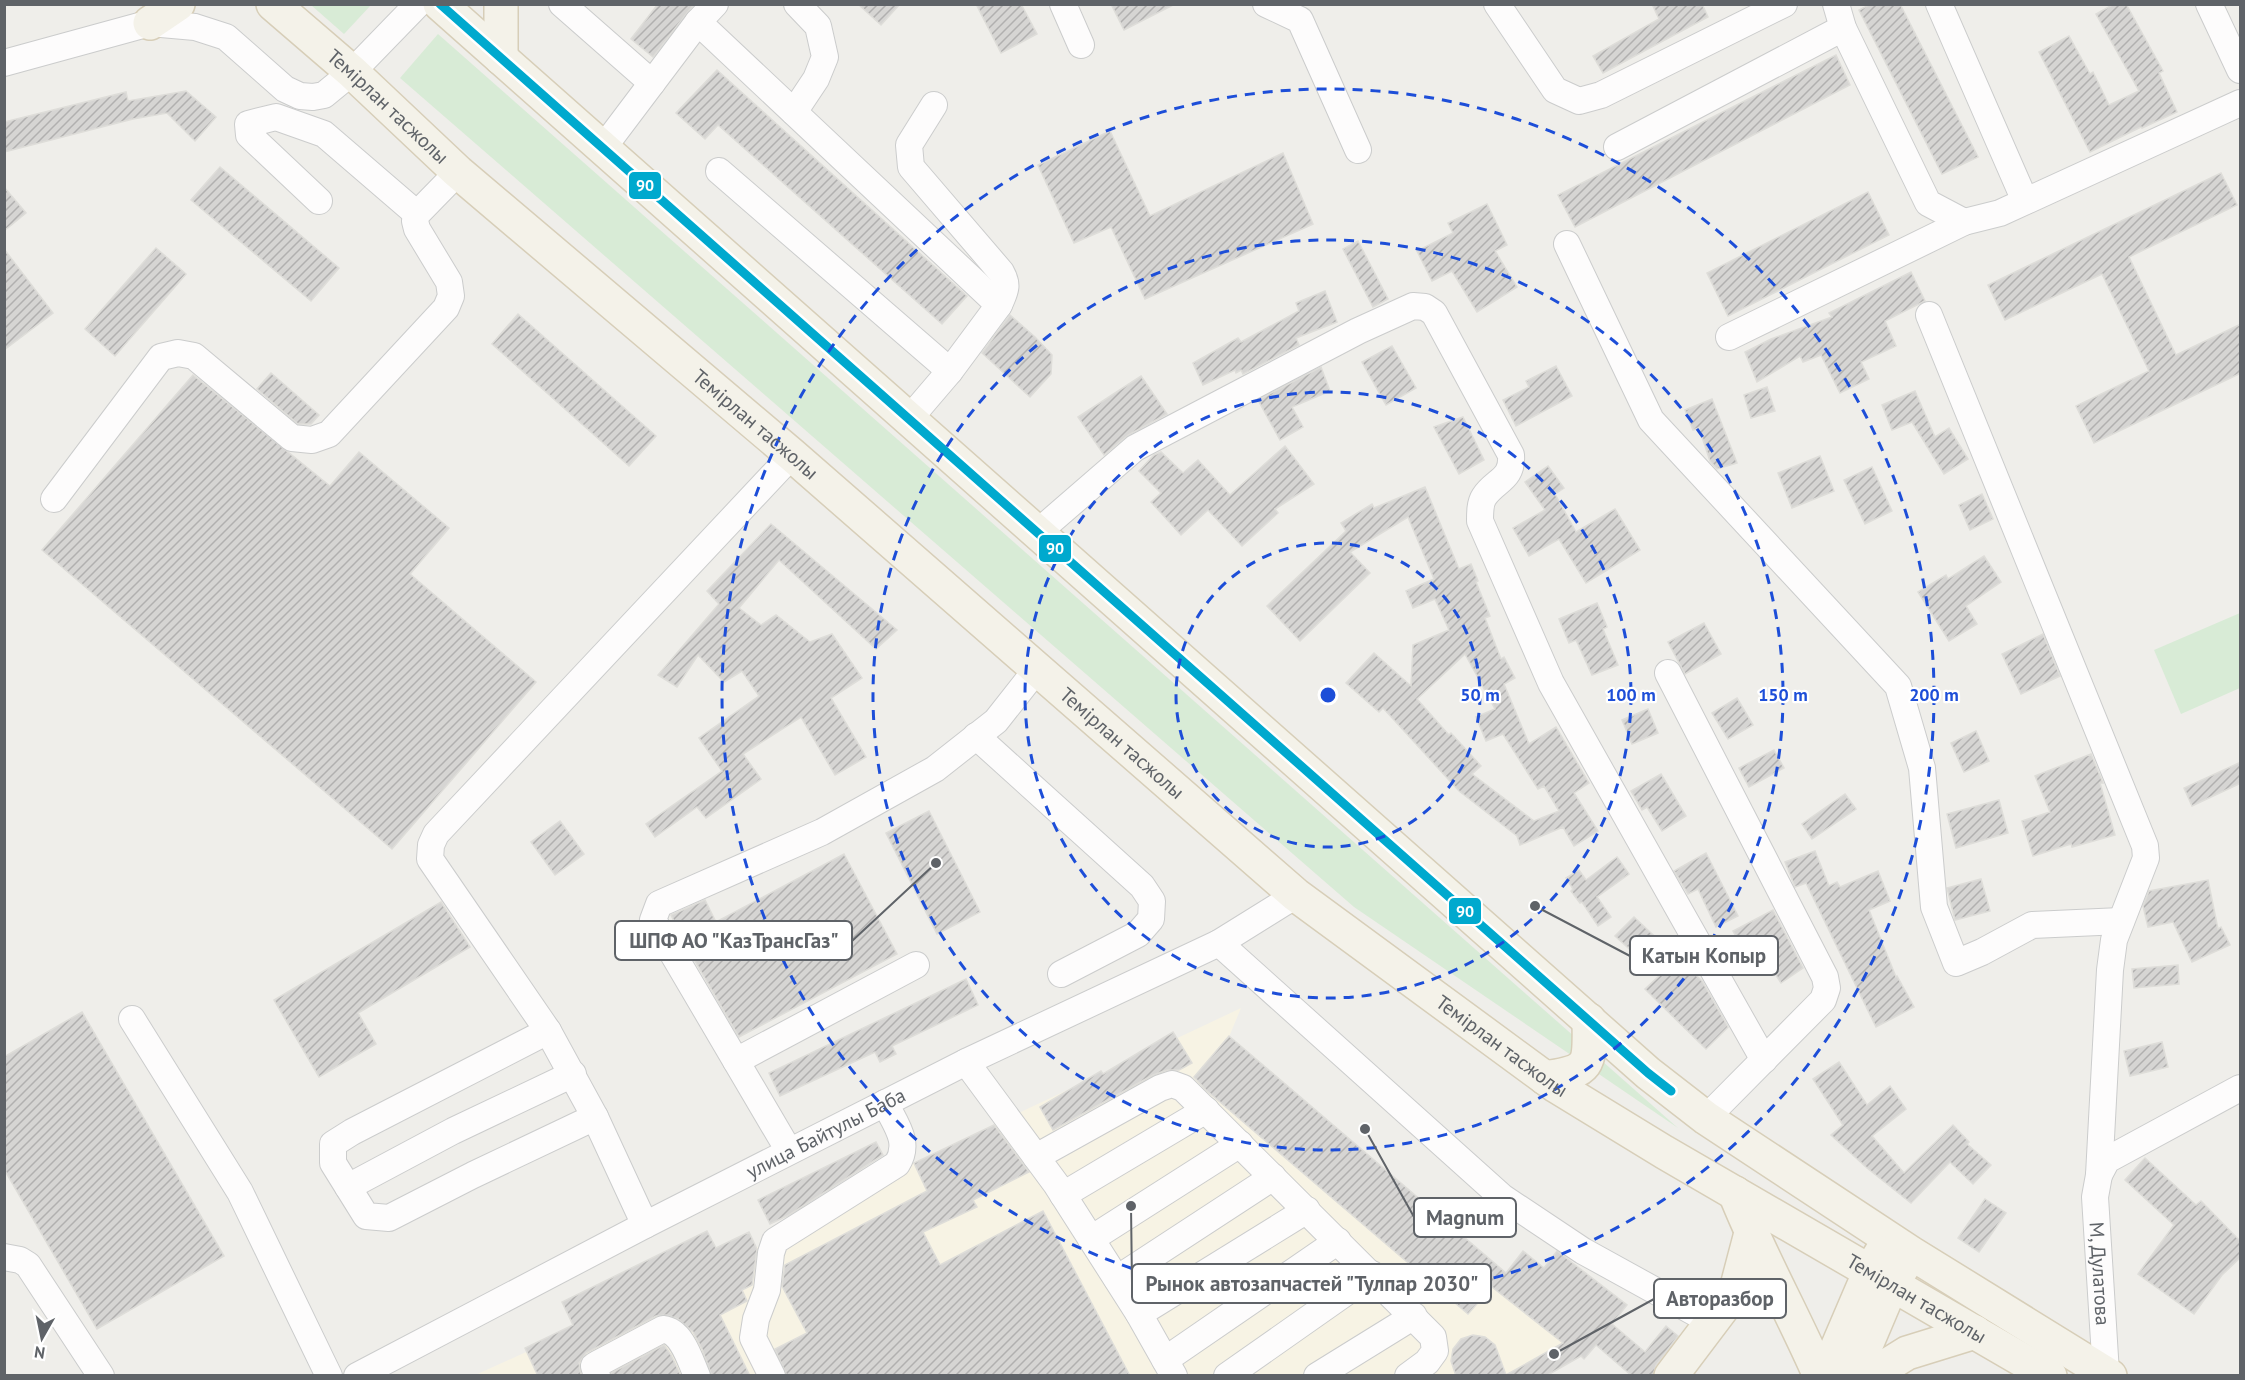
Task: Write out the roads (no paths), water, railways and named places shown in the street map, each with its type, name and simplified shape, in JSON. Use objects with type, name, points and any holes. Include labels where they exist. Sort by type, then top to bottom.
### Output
[{"type":"main road","points":[[150,22],[178,4]]},
{"type":"main road","name":"Темірлан тасжолы","points":[[273,4],[352,72],[458,172],[792,455],[1296,895],[1545,1078],[1735,1193],[2050,1376]]},
{"type":"main road","name":"Темірлан тасжолы","points":[[440,4],[1648,1073],[1706,1118],[1900,1246],[2108,1374]]},
{"type":"main road","points":[[501,4],[501,58]]},
{"type":"main road","points":[[1545,1078],[1572,1074],[1581,1069],[1587,1059],[1590,1044],[1588,1020]]},
{"type":"main road","points":[[1735,1193],[1751,1233],[1798,1326],[1820,1376]]},
{"type":"main road","points":[[1672,1374],[1736,1290],[1751,1233]]},
{"type":"main road","points":[[1825,1376],[1900,1246]]},
{"type":"main road","points":[[1853,1376],[1881,1278]]},
{"type":"main road","points":[[1870,1376],[1907,1353],[1975,1332]]},
{"type":"street","points":[[4,63],[150,22],[195,27],[226,37],[285,89],[300,96],[313,97],[324,95],[352,72],[418,4]]},
{"type":"street","points":[[562,4],[652,82]]},
{"type":"street","points":[[794,112],[816,79],[825,57],[818,26],[797,4]]},
{"type":"street","points":[[1063,4],[1080,45]]},
{"type":"street","points":[[1266,4],[1300,20],[1358,150]]},
{"type":"street","points":[[1497,4],[1555,90],[1579,101],[1601,95],[1784,4]]},
{"type":"street","points":[[1939,4],[2025,201]]},
{"type":"street","points":[[2209,4],[2241,70]]},
{"type":"street","points":[[603,148],[707,13],[794,112],[999,305]]},
{"type":"street","points":[[1617,147],[1839,16],[1928,203],[1964,222]]},
{"type":"street","points":[[1729,337],[1964,222],[2000,213],[2241,103]]},
{"type":"street","points":[[909,419],[950,371],[999,305],[1006,290],[1006,281],[1001,272],[911,167],[909,145],[934,105]]},
{"type":"street","points":[[319,201],[249,135],[248,124],[276,117],[324,134],[417,214]]},
{"type":"street","points":[[719,171],[950,371]]},
{"type":"street","points":[[54,499],[161,357],[178,353],[194,356],[292,438],[312,440],[329,434],[446,308],[451,296],[449,282],[417,229],[415,221],[417,214],[458,172]]},
{"type":"street","points":[[1568,244],[1651,420],[1898,686],[1922,768],[1934,907],[1956,963],[2032,925],[2121,921]]},
{"type":"street","points":[[1037,533],[1135,448],[1358,331],[1413,306],[1425,307],[1434,313],[1511,455],[1512,467],[1484,497],[1480,520],[1541,661],[1551,683],[1764,1060]]},
{"type":"street","name":"М, Дулатова","points":[[1929,315],[2145,846],[2146,858],[2114,939],[2110,970],[2099,1174],[2095,1197],[2108,1374]]},
{"type":"street","points":[[645,1224],[573,1074],[548,1031],[430,859],[430,846],[436,834],[792,455]]},
{"type":"street","points":[[789,1151],[653,920],[659,904],[822,831],[935,770],[996,721],[1037,669]]},
{"type":"street","points":[[1668,673],[1825,977],[1827,988],[1823,1000],[1706,1118]]},
{"type":"street","points":[[976,736],[1142,886],[1152,902],[1151,919],[1138,934],[1061,974]]},
{"type":"street","name":"улица Байтулы Баба","points":[[357,1376],[645,1224],[966,1062],[1219,943],[1296,895]]},
{"type":"street","points":[[1219,943],[1502,1197],[1583,1251],[1712,1322]]},
{"type":"street","points":[[736,1061],[916,965]]},
{"type":"street","points":[[132,1019],[240,1192],[329,1376]]},
{"type":"street","points":[[548,1031],[352,1132],[333,1144],[333,1163],[366,1216],[389,1218],[473,1175],[595,1118]]},
{"type":"street","points":[[966,1062],[1063,1195],[1139,1314],[1169,1368],[1338,1240]]},
{"type":"street","points":[[348,1187],[453,1131],[573,1074]]},
{"type":"street","points":[[1036,1156],[1160,1088],[1172,1084],[1183,1088],[1433,1337],[1435,1351],[1427,1362],[1408,1376]]},
{"type":"street","points":[[2099,1174],[2107,1160],[2241,1088]]},
{"type":"street","points":[[772,1376],[753,1338],[756,1319],[767,1290],[771,1253],[776,1241],[897,1164],[903,1155],[904,1142],[885,1103]]},
{"type":"street","points":[[1063,1195],[1206,1110]]},
{"type":"street","points":[[1091,1239],[1240,1144]]},
{"type":"street","points":[[1117,1279],[1273,1177]]},
{"type":"street","points":[[1139,1314],[1307,1210]]},
{"type":"street","points":[[4,1257],[20,1260],[28,1265],[100,1376]]},
{"type":"street","points":[[1227,1376],[1372,1274]]},
{"type":"street","points":[[1317,1376],[1414,1316]]},
{"type":"street","points":[[597,1376],[594,1366],[598,1363],[663,1329],[671,1330],[678,1336],[697,1376]]},
{"type":"place","name":"ШПФ АО \"КазТрансГаз\"","points":[[936,863]]},
{"type":"place","name":"Катын Копыр","points":[[1535,906]]},
{"type":"place","name":"Magnum","points":[[1365,1129]]},
{"type":"place","name":"Рынок автозапчастей \"Тулпар 2030\"","points":[[1131,1206]]},
{"type":"place","name":"Авторазбор","points":[[1554,1354]]}]
